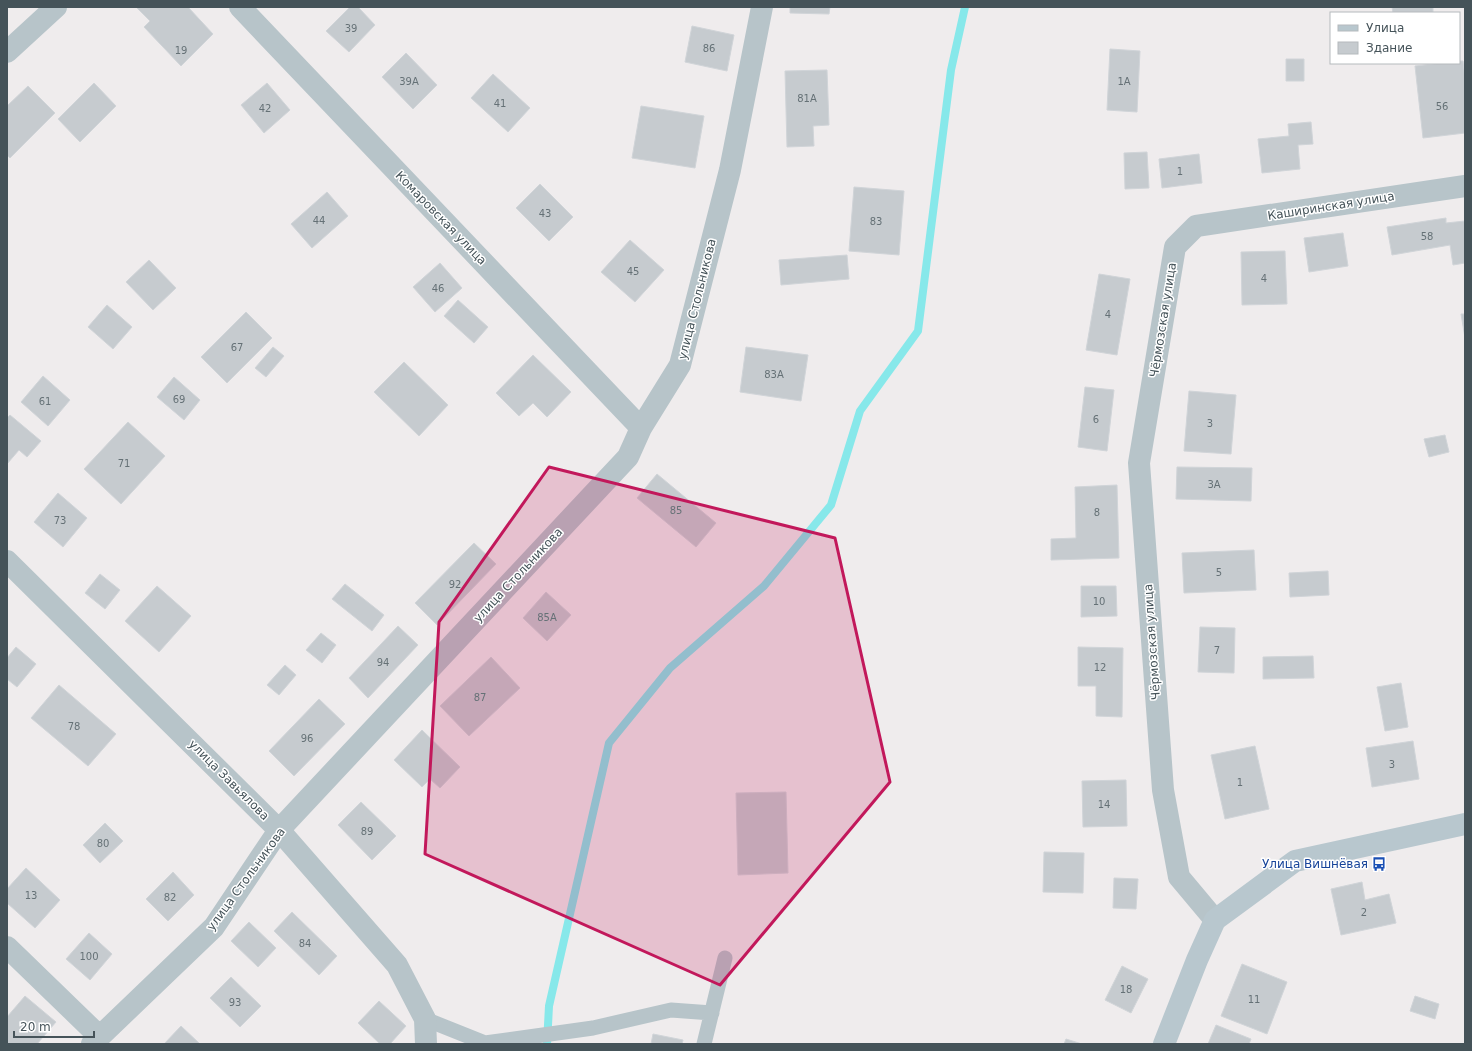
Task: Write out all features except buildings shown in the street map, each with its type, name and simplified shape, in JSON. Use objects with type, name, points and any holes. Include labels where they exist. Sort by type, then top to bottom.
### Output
[{"type":"street","points":[[7,52],[56,7]]},
{"type":"street","name":"Комаровская улица","points":[[240,7],[642,428]]},
{"type":"street","name":"улица Стольникова","points":[[95,1040],[214,927],[279,830],[628,457],[642,428],[680,365],[730,170],[762,7]]},
{"type":"street","name":"Каширинская улица","points":[[1196,226],[1465,186]]},
{"type":"street","name":"Чёрмозская улица","points":[[1196,226],[1175,246],[1139,463],[1163,790],[1179,878],[1215,920]]},
{"type":"street","name":"улица Завьялова","points":[[7,561],[279,830],[397,965],[425,1019]]},
{"type":"street","points":[[1164,1044],[1215,920],[1295,861],[1465,824]]},
{"type":"street","points":[[7,948],[95,1040]]},
{"type":"street","points":[[425,1019],[426,1044]]},
{"type":"lane","points":[[704,1044],[725,958]]},
{"type":"lane","points":[[425,1019],[485,1043],[593,1028],[671,1010],[712,1013]]},
{"type":"highlighted area","points":[[549,467],[835,538],[890,782],[720,985],[425,854],[439,622]]},
{"type":"waterway","points":[[547,1044],[549,1006],[609,743],[670,668],[764,586],[831,505],[860,411],[918,331],[951,70],[965,7]]},
{"type":"place","name":"Улица Вишнёвая","points":[[1379,864]]}]
